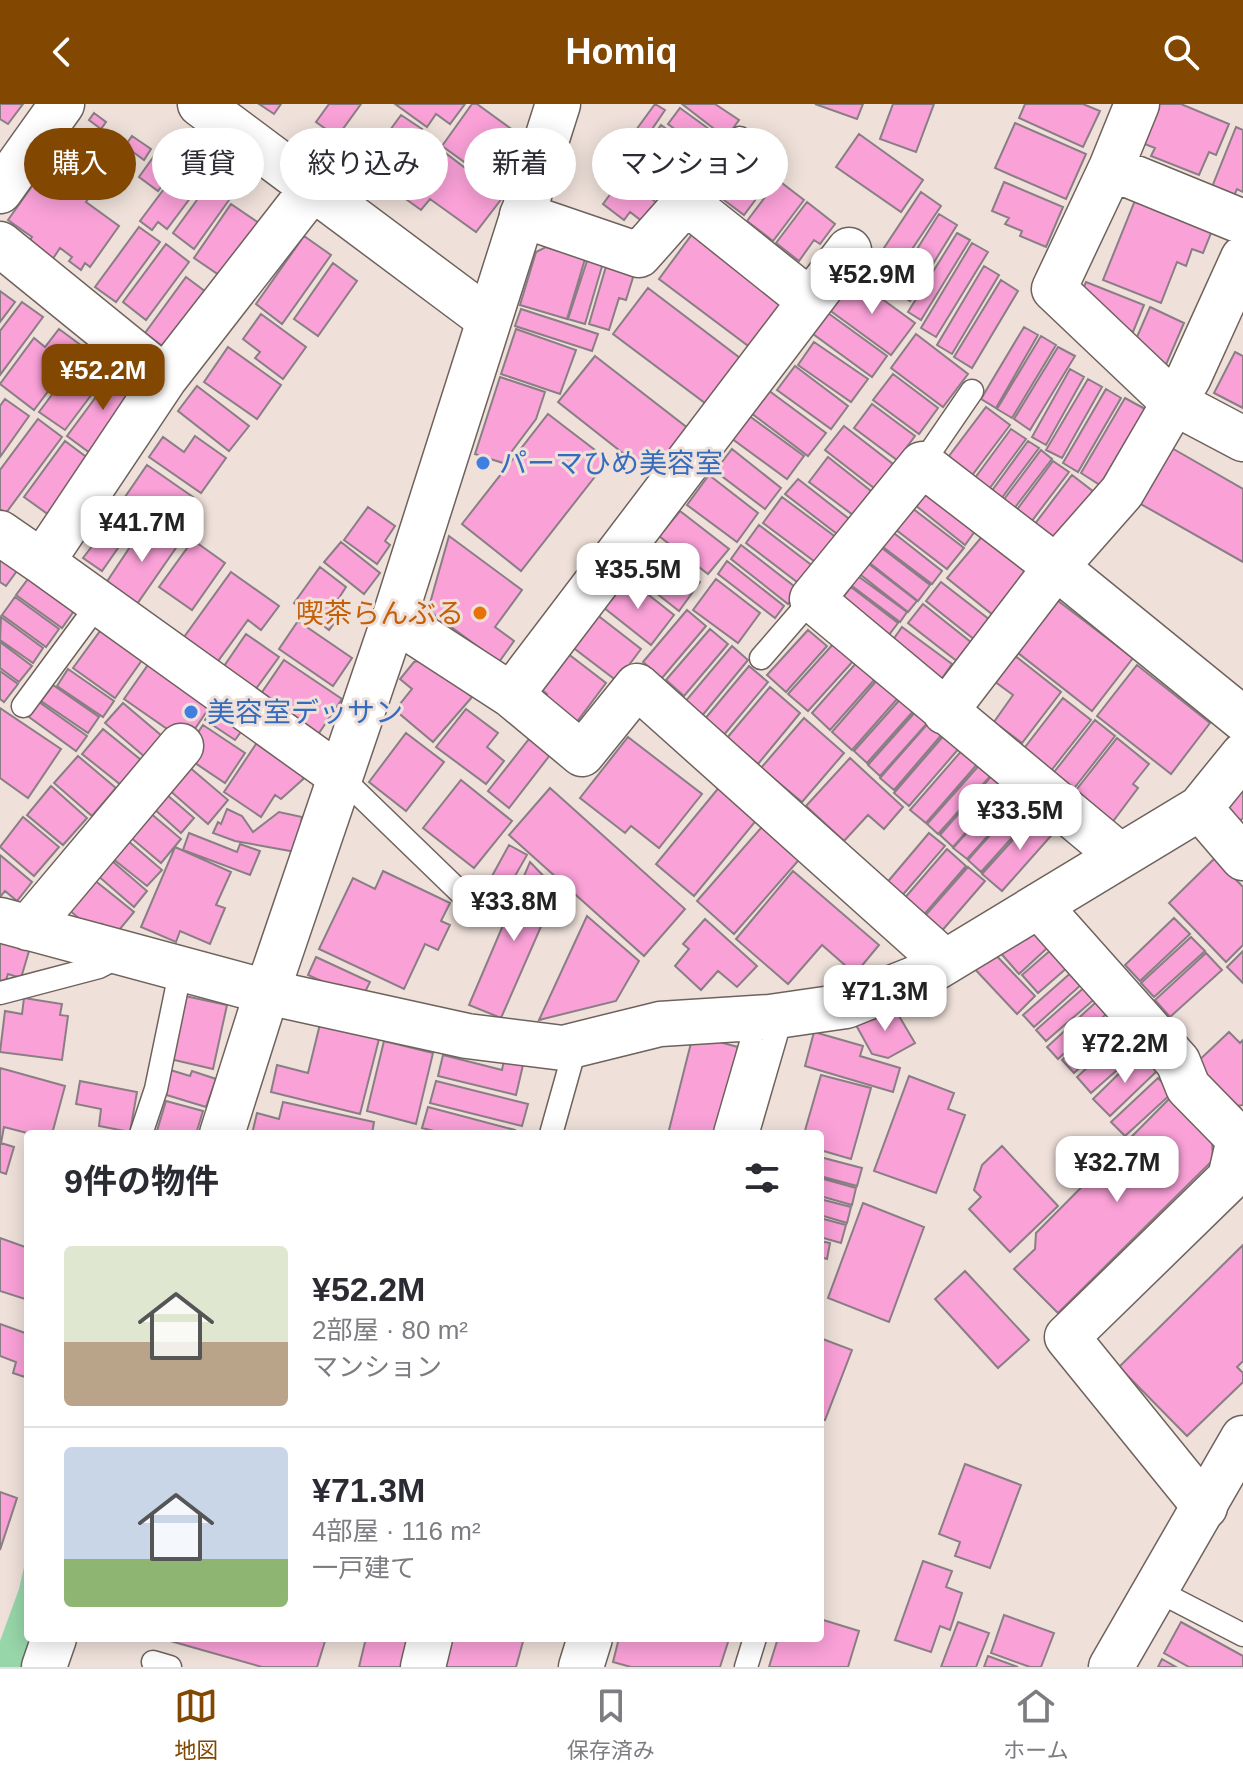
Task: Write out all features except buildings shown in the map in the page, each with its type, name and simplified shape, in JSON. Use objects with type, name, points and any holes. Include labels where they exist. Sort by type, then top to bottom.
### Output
[{"type":"street","points":[[0,191],[62,104]]},
{"type":"street","points":[[200,104],[280,165]]},
{"type":"street","points":[[223,1130],[394,619],[558,104]]},
{"type":"street","points":[[1137,104],[1111,168],[1054,289],[1173,402],[1243,439]]},
{"type":"street","points":[[1111,168],[1243,222]]},
{"type":"street","points":[[42,562],[165,378],[303,200]]},
{"type":"street","points":[[327,200],[488,319]]},
{"type":"street","points":[[522,215],[639,255],[686,202],[810,301]]},
{"type":"street","points":[[0,244],[165,378]]},
{"type":"street","points":[[511,695],[849,250]]},
{"type":"street","points":[[945,712],[1056,567],[1122,492],[1189,377],[1243,258]]},
{"type":"street","points":[[1119,855],[812,599],[922,464],[1056,567],[1243,719]]},
{"type":"street","points":[[0,533],[340,776]]},
{"type":"street","points":[[394,619],[511,695],[582,754],[637,686],[945,962]]},
{"type":"street","points":[[181,746],[14,924],[267,992],[467,1036],[563,1048],[660,1024],[770,1017],[846,1006],[924,975],[1200,808],[1242,760]]},
{"type":"street","points":[[1200,808],[1243,858]]},
{"type":"street","points":[[1039,906],[1178,1062],[1188,1087],[1241,1137],[1230,1178],[1067,1337],[1205,1507]]},
{"type":"street","points":[[737,1130],[770,1017]]},
{"type":"street","points":[[1111,1667],[1243,1438]]},
{"type":"street","points":[[44,1667],[53,1642]]},
{"type":"street","points":[[423,1667],[429,1642]]},
{"type":"street","points":[[581,1667],[589,1642]]},
{"type":"lane","points":[[922,464],[972,391]]},
{"type":"lane","points":[[761,658],[812,599]]},
{"type":"lane","points":[[23,706],[99,603]]},
{"type":"lane","points":[[340,776],[462,894]]},
{"type":"lane","points":[[0,993],[99,967],[125,953]]},
{"type":"lane","points":[[142,1130],[156,1089],[181,968]]},
{"type":"lane","points":[[552,1130],[576,1045]]},
{"type":"lane","points":[[1156,1590],[1243,1635]]},
{"type":"lane","points":[[746,1667],[754,1642]]},
{"type":"green space","points":[[24,1567],[24,1642],[37,1642],[28,1667],[0,1667],[0,1641]]},
{"type":"place","name":"パーマひめ美容室","points":[[483,463]]},
{"type":"place","name":"喫茶らんぶる","points":[[480,613]]},
{"type":"place","name":"美容室デッサン","points":[[191,712]]}]
